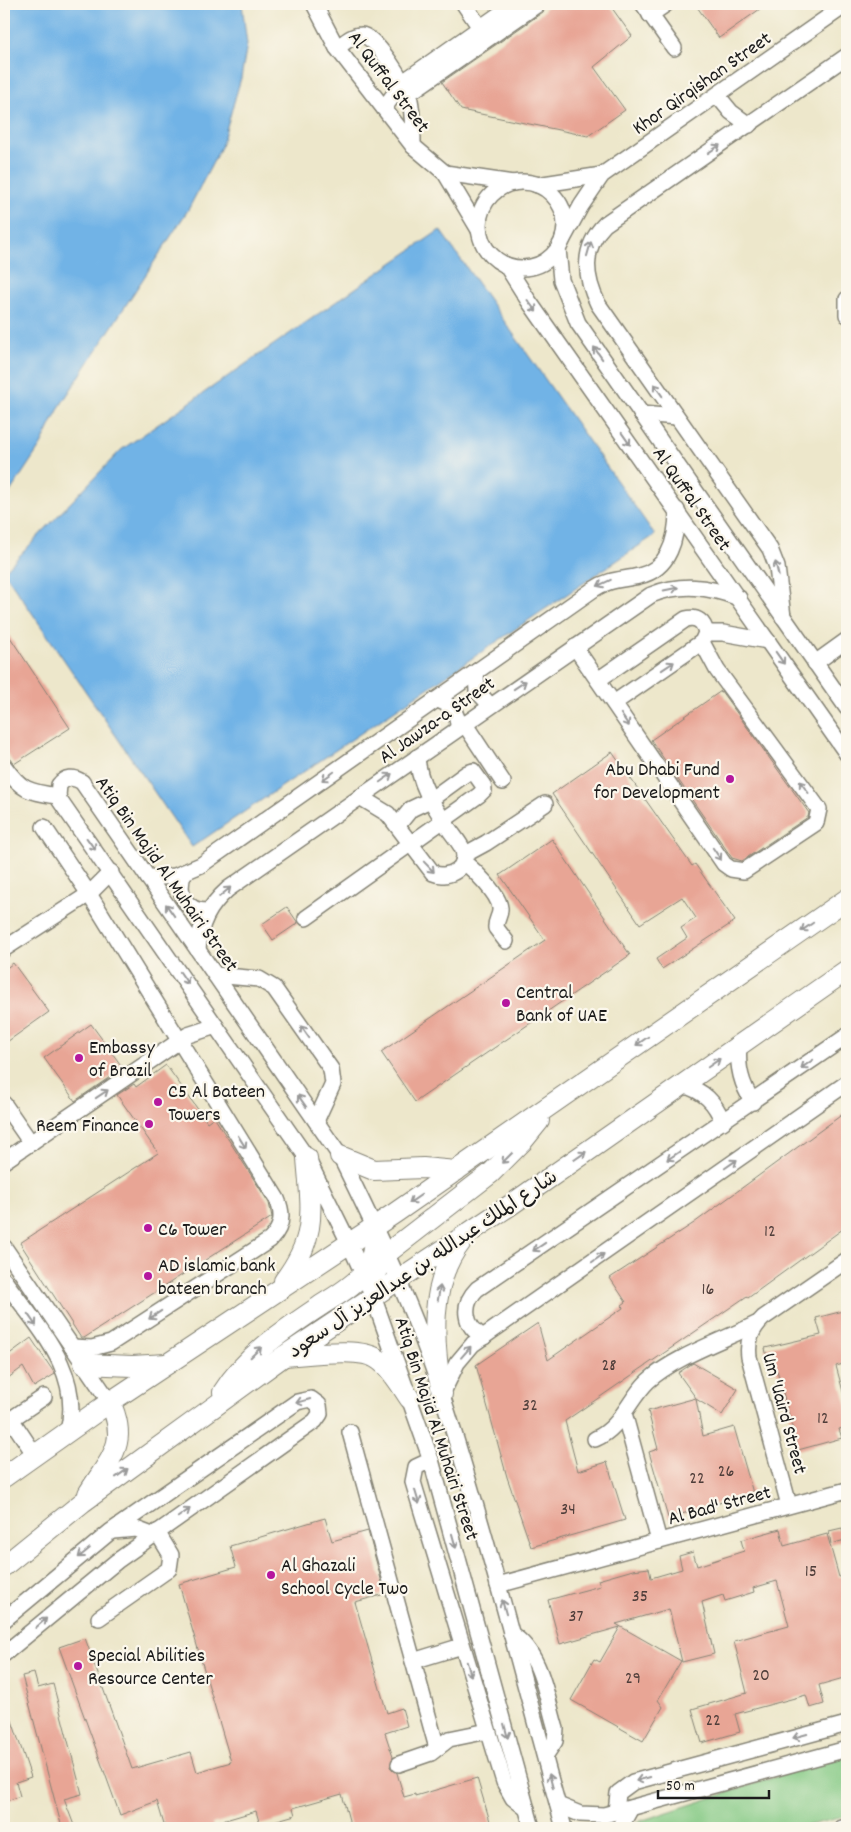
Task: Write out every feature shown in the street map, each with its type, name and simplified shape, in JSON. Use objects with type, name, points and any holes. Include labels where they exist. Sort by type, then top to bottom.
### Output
[{"type":"main road","points":[[4,1477],[110,1402],[456,1171],[847,899]]},
{"type":"main road","name":"شارع الملك عبدالله بن عبدالعزيز آل سعود","points":[[4,1566],[83,1502],[216,1404],[284,1356],[470,1232],[847,970]]},
{"type":"main road","points":[[373,1296],[376,1274],[386,1254],[491,1173],[522,1142],[548,1107]]},
{"type":"main road","points":[[340,1156],[374,1170],[423,1168],[456,1171]]},
{"type":"main road","points":[[278,1290],[297,1262],[310,1231],[307,1158]]},
{"type":"main road","points":[[216,1404],[235,1375],[260,1348],[342,1291],[363,1274],[373,1252],[374,1226]]},
{"type":"main road","points":[[442,1394],[435,1346],[440,1289],[447,1262],[454,1250],[470,1232]]},
{"type":"main road","points":[[284,1356],[350,1353],[373,1356],[390,1370],[410,1399]]},
{"type":"main road","points":[[84,1364],[132,1366],[167,1364]]},
{"type":"main road","points":[[83,1502],[118,1442],[119,1426],[110,1402]]},
{"type":"street","name":"Al Quffal Street","points":[[314,4],[337,48],[413,146],[446,173],[479,230]]},
{"type":"street","points":[[464,4],[484,33]]},
{"type":"street","points":[[484,33],[514,4]]},
{"type":"street","points":[[384,108],[406,88],[484,33],[538,4]]},
{"type":"street","points":[[666,4],[647,9],[674,48]]},
{"type":"street","name":"Khor Qirqishan Street","points":[[560,244],[581,206],[602,175],[847,4]]},
{"type":"street","points":[[337,48],[355,36],[369,37],[406,88],[413,146]]},
{"type":"street","points":[[783,617],[779,576],[770,549],[598,304],[589,283],[588,254],[594,238],[605,224],[847,56]]},
{"type":"street","points":[[718,95],[731,112],[749,125]]},
{"type":"street","points":[[446,173],[537,185],[555,198],[561,207],[565,228],[560,244],[540,264],[517,268],[506,265],[488,251],[482,241],[479,230],[482,208],[488,199],[500,189],[516,183]]},
{"type":"street","name":"Khor Qirqishan Street","points":[[537,185],[602,175]]},
{"type":"street","name":"Al Quffal Street","points":[[560,244],[560,280],[570,310],[847,708]]},
{"type":"street","name":"Al Quffal Street","points":[[506,265],[528,300],[678,510],[847,754]]},
{"type":"street","points":[[847,299],[847,314]]},
{"type":"street","points":[[641,414],[677,417]]},
{"type":"street","name":"Al Jawza-a Street","points":[[148,878],[166,878],[184,873],[201,865],[603,583],[638,576],[652,570],[666,557],[675,538],[678,510]]},
{"type":"street","points":[[638,576],[650,595]]},
{"type":"street","name":"Al Jawza-a Street","points":[[198,950],[200,930],[208,911],[228,889],[650,595],[664,590],[689,586],[714,589],[738,598]]},
{"type":"street","points":[[575,647],[727,867],[735,871],[744,871],[759,857],[816,823],[819,809],[717,670],[704,637],[700,620],[686,619],[598,680]]},
{"type":"street","points":[[614,703],[704,637],[723,632],[768,640]]},
{"type":"street","points":[[816,663],[847,640]]},
{"type":"street","points":[[476,672],[477,691],[490,705]]},
{"type":"street","points":[[436,700],[447,703],[455,711],[461,725],[503,782]]},
{"type":"street","points":[[360,797],[380,807],[398,825],[429,869],[439,875],[451,874],[461,867],[463,858],[462,848],[430,800],[420,778],[416,757]]},
{"type":"street","points":[[4,766],[15,782],[24,789],[58,796]]},
{"type":"street","points":[[306,918],[479,795],[484,790],[483,785],[473,771],[467,773],[430,800],[411,809],[398,825]]},
{"type":"street","name":"Atiq Bin Majid Al Muhairi Street","points":[[532,1828],[431,1460],[373,1296],[349,1242],[307,1158],[58,796],[59,785],[62,781],[72,778],[82,782],[340,1156],[374,1226],[442,1394],[498,1584],[564,1828]]},
{"type":"street","points":[[463,858],[545,804]]},
{"type":"street","points":[[44,827],[89,894],[277,1199],[282,1213],[279,1228],[263,1244],[111,1343],[92,1348],[72,1347]]},
{"type":"street","points":[[463,858],[484,882],[499,905],[500,912],[496,928],[506,941]]},
{"type":"street","points":[[4,949],[89,894],[111,872]]},
{"type":"street","points":[[184,873],[180,887],[184,900],[194,909],[208,911]]},
{"type":"street","points":[[215,975],[251,977],[274,988],[331,1069],[333,1084],[316,1121]]},
{"type":"street","points":[[4,1161],[179,1041],[197,1031],[216,1026]]},
{"type":"street","points":[[484,1338],[472,1329],[466,1315],[468,1301],[477,1289],[847,1036]]},
{"type":"street","points":[[739,1046],[740,1076],[753,1102]]},
{"type":"street","points":[[442,1394],[465,1352],[847,1083]]},
{"type":"street","points":[[683,1085],[704,1094],[714,1103],[723,1122]]},
{"type":"street","points":[[4,1104],[31,1143]]},
{"type":"street","points":[[4,1247],[110,1402]]},
{"type":"street","points":[[595,1439],[609,1432],[639,1391],[659,1373],[756,1324],[847,1260]]},
{"type":"street","points":[[4,1280],[53,1349],[66,1374],[72,1398],[68,1432]]},
{"type":"street","name":"Um 'Uaird Street","points":[[756,1324],[749,1340],[749,1357],[789,1505]]},
{"type":"street","points":[[35,1455],[8,1422],[44,1397]]},
{"type":"street","points":[[4,1620],[110,1532],[297,1402],[306,1398],[316,1401],[320,1409],[315,1421],[155,1534],[79,1591],[4,1654]]},
{"type":"street","name":"Al Bad' Street","points":[[624,1413],[659,1541]]},
{"type":"street","points":[[350,1432],[438,1748]]},
{"type":"street","points":[[431,1460],[416,1467],[413,1482],[488,1731],[508,1790],[519,1804],[527,1808]]},
{"type":"street","name":"Al Bad' Street","points":[[498,1584],[847,1490]]},
{"type":"street","points":[[99,1618],[169,1570],[171,1556],[155,1534],[127,1528],[110,1532]]},
{"type":"street","points":[[413,1661],[462,1646]]},
{"type":"street","points":[[616,1812],[618,1793],[627,1784],[847,1724]]},
{"type":"street","points":[[399,1764],[431,1753],[449,1739],[488,1731]]},
{"type":"street","points":[[762,1747],[770,1770]]},
{"type":"street","points":[[558,1805],[586,1814],[616,1812],[847,1749]]},
{"type":"street","points":[[620,1828],[631,1808]]},
{"type":"street","points":[[842,1828],[847,1827]]},
{"type":"green space","points":[[847,1756],[847,1816],[798,1828],[626,1828],[628,1825],[812,1765]]},
{"type":"water","points":[[4,4],[242,4],[247,44],[241,78],[221,147],[188,210],[60,406],[41,445],[4,501]]},
{"type":"water","points":[[440,230],[655,535],[192,847],[4,572],[121,450]]},
{"type":"building","points":[[548,4],[609,4],[632,36],[594,67],[625,110],[588,136],[461,110],[442,82],[543,12]]},
{"type":"building","points":[[695,4],[767,4],[719,38]]},
{"type":"building","points":[[4,628],[70,728],[14,764],[4,749]]},
{"type":"building","name":"Abu Dhabi Fund for Development","points":[[721,691],[809,813],[808,817],[742,861],[732,858],[651,740]]},
{"type":"building","points":[[612,752],[692,866],[695,864],[735,921],[662,969],[656,959],[687,938],[681,928],[696,918],[682,897],[640,924],[552,794]]},
{"type":"building","name":"Central Bank of UAE","points":[[552,839],[630,955],[415,1102],[381,1052],[545,940],[500,875]]},
{"type":"building","points":[[287,907],[298,923],[273,940],[262,924]]},
{"type":"building","points":[[13,963],[49,1012],[4,1044],[4,970]]},
{"type":"building","points":[[91,1024],[123,1068],[75,1101],[44,1058]]},
{"type":"building","name":"C6 Tower","points":[[166,1065],[207,1122],[214,1117],[269,1203],[272,1217],[84,1338],[81,1338],[20,1243],[158,1153],[117,1095],[134,1084],[136,1087]]},
{"type":"building","points":[[847,1111],[847,1226],[748,1298],[747,1296],[565,1421],[578,1471],[607,1462],[625,1520],[531,1547],[507,1477],[476,1365],[538,1323],[548,1360],[623,1308],[622,1305],[626,1302],[610,1278],[694,1223]]},
{"type":"building","points":[[847,1310],[847,1363],[836,1366],[847,1406],[847,1427],[839,1429],[842,1438],[798,1450],[777,1370],[770,1372],[765,1348],[821,1335],[816,1318]]},
{"type":"building","points":[[31,1338],[55,1374],[34,1387],[23,1367],[4,1381],[4,1358]]},
{"type":"building","points":[[693,1363],[738,1389],[722,1415],[696,1399],[703,1436],[734,1427],[753,1493],[668,1518],[649,1452],[658,1449],[648,1411],[696,1398],[678,1373]]},
{"type":"building","points":[[325,1518],[332,1541],[368,1531],[385,1594],[355,1602],[387,1713],[402,1708],[407,1726],[385,1733],[393,1757],[390,1767],[397,1773],[404,1797],[415,1794],[415,1796],[477,1778],[492,1828],[351,1828],[342,1794],[293,1808],[295,1815],[260,1825],[256,1811],[212,1824],[213,1828],[165,1828],[157,1801],[120,1815],[59,1647],[85,1638],[132,1769],[191,1752],[197,1772],[231,1762],[179,1584],[236,1567],[230,1546]]},
{"type":"building","points":[[842,1528],[845,1540],[831,1544],[829,1531]]},
{"type":"building","points":[[780,1529],[784,1546],[827,1534],[839,1577],[847,1575],[847,1677],[819,1685],[824,1704],[810,1708],[806,1695],[735,1714],[740,1732],[702,1743],[692,1709],[747,1693],[734,1641],[789,1626],[777,1581],[753,1588],[754,1592],[725,1601],[723,1595],[702,1602],[714,1654],[682,1662],[669,1609],[616,1624],[681,1661],[658,1700],[663,1707],[643,1741],[571,1700],[594,1659],[600,1662],[620,1627],[560,1644],[548,1600],[600,1586],[598,1580],[633,1570],[649,1568],[651,1578],[682,1569],[679,1556],[693,1552],[697,1566],[744,1551],[741,1540]]},
{"type":"building","points":[[34,1673],[38,1688],[53,1684],[82,1794],[64,1799],[75,1828],[62,1828],[22,1676]]},
{"type":"building","points":[[6,1703],[31,1777],[16,1782],[20,1796],[4,1802],[4,1704]]},
{"type":"place","name":"Abu Dhabi Fund for Development","points":[[730,779]]},
{"type":"place","name":"Central Bank of UAE","points":[[506,1003]]},
{"type":"place","name":"Embassy of Brazil","points":[[79,1058]]},
{"type":"place","name":"C5 Al Bateen Towers","points":[[158,1102]]},
{"type":"place","name":"Reem Finance","points":[[149,1124]]},
{"type":"place","name":"C6 Tower","points":[[148,1228]]},
{"type":"place","name":"AD islamic bank bateen branch","points":[[148,1276]]},
{"type":"place","name":"Al Ghazali School Cycle Two","points":[[271,1575]]},
{"type":"place","name":"Special Abilities Resource Center","points":[[78,1666]]}]
